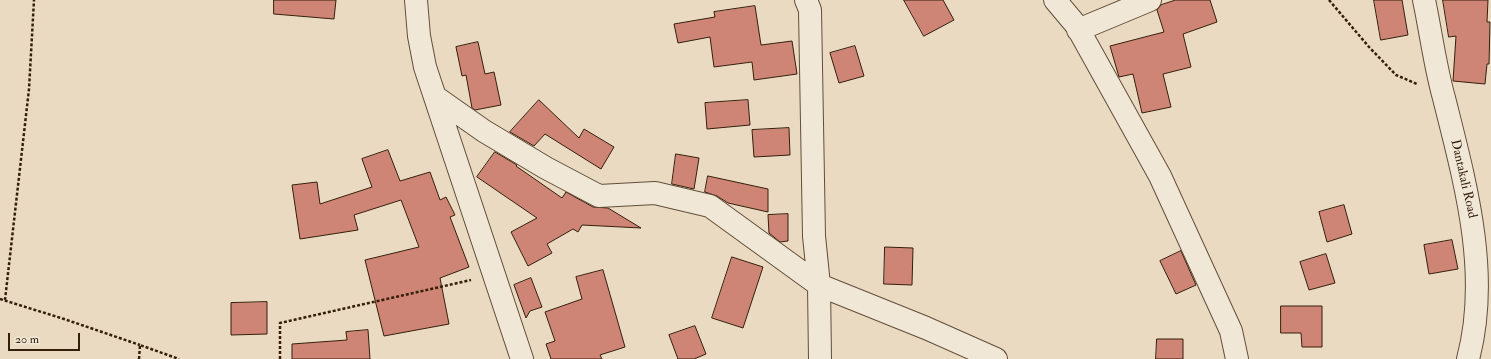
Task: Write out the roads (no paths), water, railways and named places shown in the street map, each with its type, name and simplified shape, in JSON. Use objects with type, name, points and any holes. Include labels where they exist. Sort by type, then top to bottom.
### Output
[{"type":"street","points":[[416,0],[419,36],[424,59],[522,359]]},
{"type":"street","points":[[806,0],[810,10],[814,236],[818,285],[820,359]]},
{"type":"street","points":[[1055,0],[1078,30],[1160,176],[1231,331],[1237,359]]},
{"type":"street","points":[[1078,30],[1150,0]]},
{"type":"street","name":"Dantakali Road","points":[[1424,0],[1443,96],[1470,198],[1481,281],[1474,343],[1468,359]]},
{"type":"street","points":[[437,98],[484,131],[546,168],[599,196],[655,193],[710,206],[818,285],[926,328],[996,359]]}]
